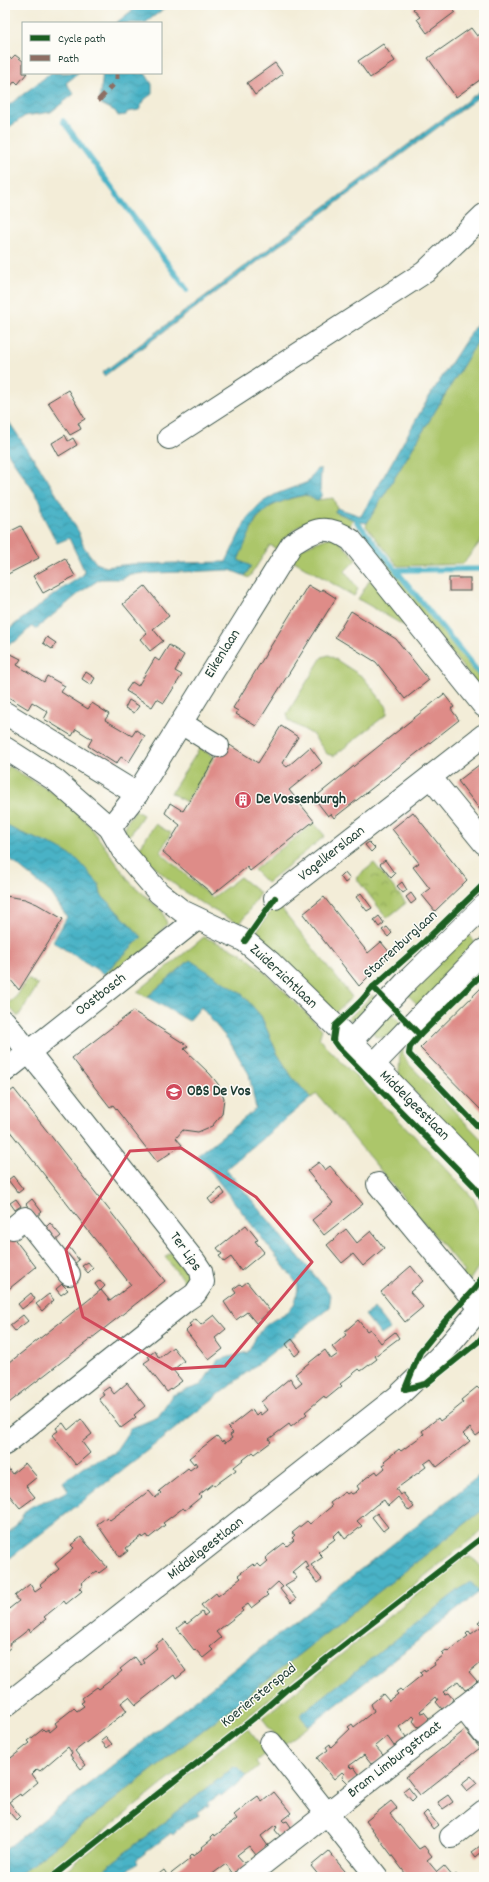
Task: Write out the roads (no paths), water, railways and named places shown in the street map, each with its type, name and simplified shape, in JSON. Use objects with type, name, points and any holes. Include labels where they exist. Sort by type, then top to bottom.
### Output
[{"type":"street","points":[[169,438],[425,272],[484,215]]},
{"type":"street","name":"Eikenlaan","points":[[110,828],[137,794],[292,544],[308,533],[322,530],[337,531],[351,540],[484,706]]},
{"type":"street","points":[[5,713],[137,794]]},
{"type":"street","points":[[181,723],[218,746]]},
{"type":"street","name":"Vogelkerslaan","points":[[276,898],[484,735]]},
{"type":"street","name":"Zuiderzichtlaan","points":[[5,748],[55,780],[110,828],[123,851],[159,893],[182,911],[245,941],[271,963],[374,1064]]},
{"type":"street","points":[[431,778],[484,843]]},
{"type":"street","name":"Starrenburglaan","points":[[351,1041],[407,981],[483,908]]},
{"type":"street","name":"Oostbosch","points":[[5,1071],[197,919]]},
{"type":"street","points":[[374,1064],[484,950]]},
{"type":"street","name":"Ter Lips","points":[[5,1022],[195,1262],[201,1271],[203,1282],[195,1294],[5,1444]]},
{"type":"street","name":"Middelgeestlaan","points":[[374,1064],[484,1178]]},
{"type":"street","name":"Middelgeestlaan","points":[[5,1706],[397,1397],[439,1357],[482,1307],[378,1184]]},
{"type":"street","points":[[12,1228],[25,1218],[69,1274]]},
{"type":"street","name":"Bram Limburgstraat","points":[[246,1877],[484,1691]]},
{"type":"street","points":[[463,1707],[484,1734]]},
{"type":"street","points":[[271,1743],[377,1877]]},
{"type":"street","points":[[450,1837],[484,1811]]},
{"type":"water","points":[[139,5],[169,5],[146,22],[117,22]]},
{"type":"water","points":[[50,74],[78,74],[66,83],[74,94],[51,112],[25,116],[5,130],[5,108]]},
{"type":"water","points":[[102,74],[146,74],[152,84],[152,94],[145,99],[139,110],[127,112],[126,115],[118,116],[115,111],[101,104],[100,96]]},
{"type":"water","points":[[484,88],[484,93],[104,376],[102,373]]},
{"type":"water","points":[[484,317],[484,331],[367,523],[335,512],[337,508],[361,516],[429,397],[475,326]]},
{"type":"water","points":[[5,416],[46,477],[80,534],[79,535],[84,547],[96,563],[105,567],[132,564],[226,562],[247,518],[261,503],[276,494],[308,482],[317,469],[321,469],[320,491],[322,494],[317,500],[305,495],[291,498],[271,506],[256,519],[238,560],[251,566],[245,576],[230,570],[130,574],[123,579],[100,579],[82,591],[36,629],[32,626],[16,641],[5,645],[5,632],[56,593],[83,575],[84,570],[69,538],[57,543],[43,516],[41,502],[5,449]]},
{"type":"water","points":[[5,825],[59,848],[78,860],[99,884],[101,895],[142,937],[104,974],[53,942],[67,917],[51,893],[5,855]]},
{"type":"water","points":[[190,960],[242,994],[261,1016],[277,1053],[292,1077],[311,1098],[226,1169],[331,1295],[329,1308],[5,1562],[5,1535],[14,1528],[26,1510],[68,1490],[63,1482],[86,1465],[114,1453],[131,1428],[158,1417],[172,1395],[201,1385],[218,1360],[248,1352],[262,1328],[288,1311],[295,1302],[298,1285],[198,1155],[256,1109],[249,1074],[229,1041],[201,1007],[189,1021],[147,997]]},
{"type":"water","points":[[374,1308],[390,1329],[381,1335],[365,1315]]},
{"type":"water","points":[[484,1472],[484,1509],[16,1877],[5,1877],[5,1850]]},
{"type":"water","points":[[470,1581],[478,1590],[478,1593],[311,1725],[308,1725],[301,1717],[301,1714]]},
{"type":"water","points":[[234,1767],[238,1767],[247,1776],[221,1797],[219,1795],[207,1804],[209,1806],[207,1808],[206,1806],[197,1812],[199,1815],[186,1821],[173,1835],[171,1833],[136,1860],[138,1862],[120,1877],[94,1877]]},
{"type":"waterway","points":[[63,121],[187,290]]},
{"type":"waterway","points":[[357,522],[479,673]]},
{"type":"waterway","points":[[397,570],[484,569]]},
{"type":"place","name":"De Vossenburgh","points":[[243,800]]},
{"type":"place","name":"OBS De Vos","points":[[174,1092]]}]
